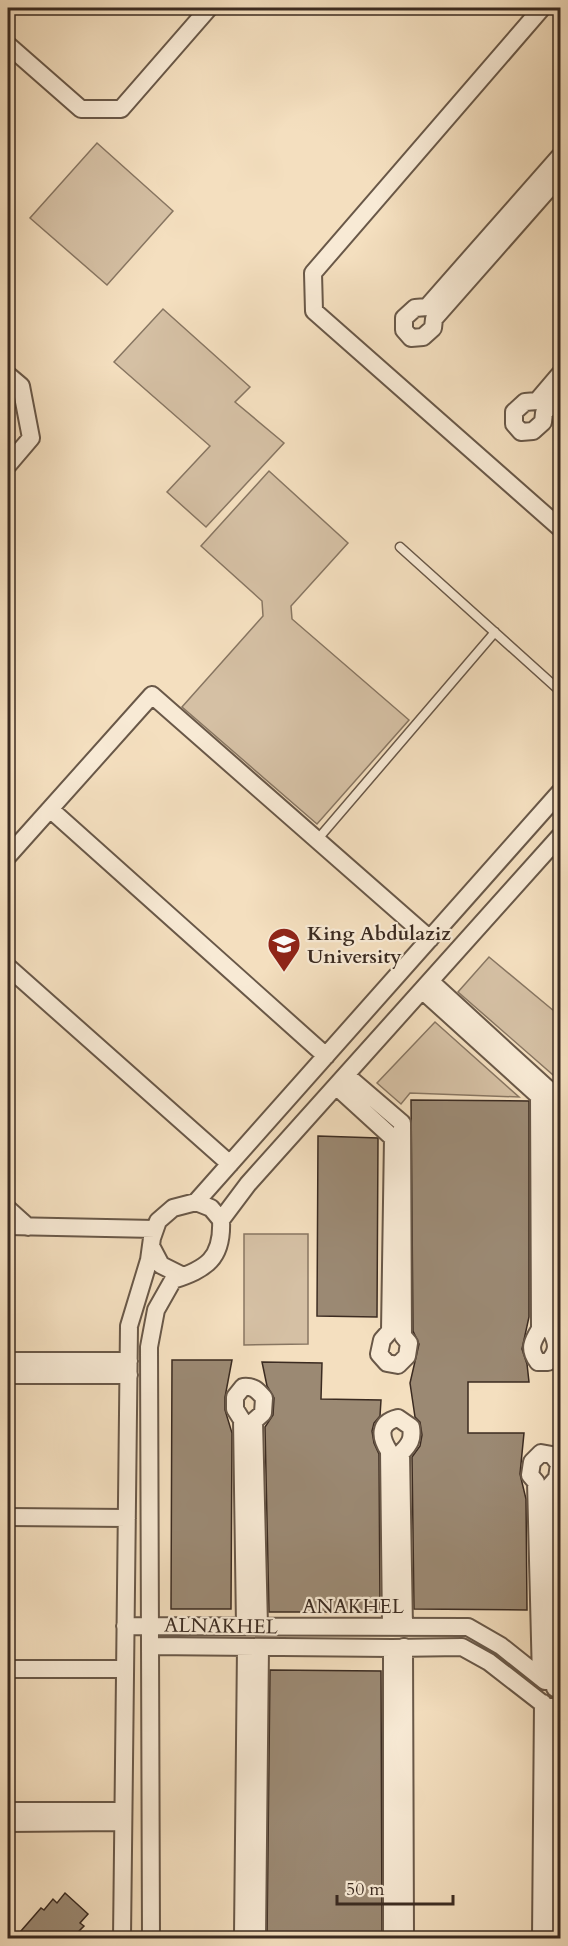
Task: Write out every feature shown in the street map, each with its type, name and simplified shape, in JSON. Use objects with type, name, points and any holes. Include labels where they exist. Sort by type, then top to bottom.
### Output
[{"type":"street","points":[[8,45],[81,109],[121,109],[209,8]]},
{"type":"street","points":[[542,8],[313,273],[314,311],[561,528]]},
{"type":"street","points":[[561,156],[427,307],[415,308],[404,318],[404,330],[411,338],[423,337],[433,328],[434,319],[561,176]]},
{"type":"street","points":[[8,375],[21,386],[31,438],[8,465]]},
{"type":"street","points":[[561,375],[537,401],[525,402],[514,412],[514,423],[521,432],[533,431],[543,422],[544,413],[561,395]]},
{"type":"street","points":[[8,856],[152,695],[430,939]]},
{"type":"street","points":[[122,1938],[129,1326],[158,1221],[173,1208],[196,1202],[561,792]]},
{"type":"street","points":[[50,808],[321,1062],[332,1062],[346,1049],[351,1050],[351,1057],[326,1085],[336,1086],[402,1123],[404,1336],[409,1343],[406,1356],[398,1365],[387,1363],[380,1354],[382,1340],[390,1331],[393,1138],[336,1086]]},
{"type":"street","points":[[221,1220],[248,1184],[561,836]]},
{"type":"street","points":[[8,967],[230,1164]]},
{"type":"street","points":[[391,984],[368,1016],[367,1022],[371,1027],[387,1016],[405,1009]]},
{"type":"street","points":[[426,986],[549,1090],[551,1331],[556,1341],[555,1354],[548,1362],[538,1362],[532,1354],[532,1341],[540,1329],[539,1096],[426,986]]},
{"type":"street","points":[[151,1938],[149,1347],[156,1310],[172,1280],[198,1271],[215,1256],[222,1238],[221,1220],[211,1208],[196,1202]]},
{"type":"street","points":[[8,1209],[28,1227]]},
{"type":"street","points":[[8,1226],[153,1237]]},
{"type":"street","points":[[153,1237],[161,1265],[183,1276]]},
{"type":"street","points":[[8,1361],[129,1368]]},
{"type":"street","points":[[8,1375],[129,1368]]},
{"type":"street","points":[[243,1387],[257,1389],[264,1398],[263,1413],[254,1421],[252,1626],[242,1420],[235,1409],[235,1397],[243,1387]]},
{"type":"street","points":[[398,1418],[411,1426],[412,1436],[409,1445],[401,1453],[398,1627],[389,1451],[383,1442],[382,1434],[390,1420],[398,1418]]},
{"type":"street","points":[[541,1678],[536,1482],[530,1475],[532,1462],[541,1454],[552,1455],[559,1464],[557,1478],[549,1487],[558,1688]]},
{"type":"street","points":[[8,1517],[126,1524]]},
{"type":"street","points":[[8,1529],[126,1524]]},
{"type":"street","name":"ANAKHEL","points":[[125,1626],[468,1627],[501,1646],[541,1678],[558,1688]]},
{"type":"street","name":"ALNAKHEL","points":[[150,1646],[462,1647],[489,1662],[553,1706]]},
{"type":"street","points":[[240,1938],[243,1935],[253,1647]]},
{"type":"street","points":[[253,1647],[257,1938]]},
{"type":"street","points":[[392,1938],[398,1648]]},
{"type":"street","points":[[398,1648],[405,1938]]},
{"type":"street","points":[[8,1658],[124,1664]]},
{"type":"street","points":[[8,1669],[124,1664]]},
{"type":"street","points":[[541,1938],[553,1706]]},
{"type":"street","points":[[553,1706],[554,1938]]},
{"type":"street","points":[[8,1811],[123,1816]]},
{"type":"street","points":[[8,1823],[123,1816]]},
{"type":"lane","points":[[400,547],[561,691]]},
{"type":"lane","points":[[317,840],[495,632]]},
{"type":"shaded area","points":[[97,143],[173,211],[107,285],[30,218]]},
{"type":"shaded area","points":[[163,309],[250,387],[235,402],[284,443],[206,527],[167,492],[210,446],[114,362]]},
{"type":"shaded area","points":[[269,471],[348,543],[291,606],[292,619],[409,720],[317,824],[182,707],[263,616],[262,601],[201,546]]},
{"type":"shaded area","points":[[489,957],[560,1016],[560,1081],[458,992]]},
{"type":"shaded area","points":[[435,1022],[519,1097],[410,1093],[401,1104],[377,1083]]},
{"type":"shaded area","points":[[244,1234],[308,1234],[308,1344],[244,1345]]},
{"type":"building","points":[[411,1100],[529,1101],[529,1317],[522,1349],[529,1382],[468,1382],[468,1433],[524,1433],[520,1474],[526,1499],[527,1610],[414,1609],[412,1457],[420,1446],[422,1435],[420,1422],[415,1417],[410,1383],[419,1344],[413,1331]]},
{"type":"building","points":[[318,1136],[378,1138],[377,1317],[317,1316]]},
{"type":"building","points":[[172,1360],[232,1360],[225,1397],[225,1410],[232,1433],[231,1609],[171,1609]]},
{"type":"building","points":[[262,1362],[322,1363],[321,1399],[381,1400],[380,1416],[374,1423],[372,1431],[379,1454],[380,1612],[269,1612],[265,1427],[273,1415],[274,1398],[267,1386]]},
{"type":"building","points":[[270,1670],[381,1671],[382,1938],[267,1938]]},
{"type":"building","points":[[65,1893],[88,1914],[80,1923],[84,1926],[72,1938],[30,1938],[21,1931],[41,1908],[44,1910],[53,1899],[57,1903]]},
{"type":"place","name":"King Abdulaziz University","points":[[284,973]]}]
